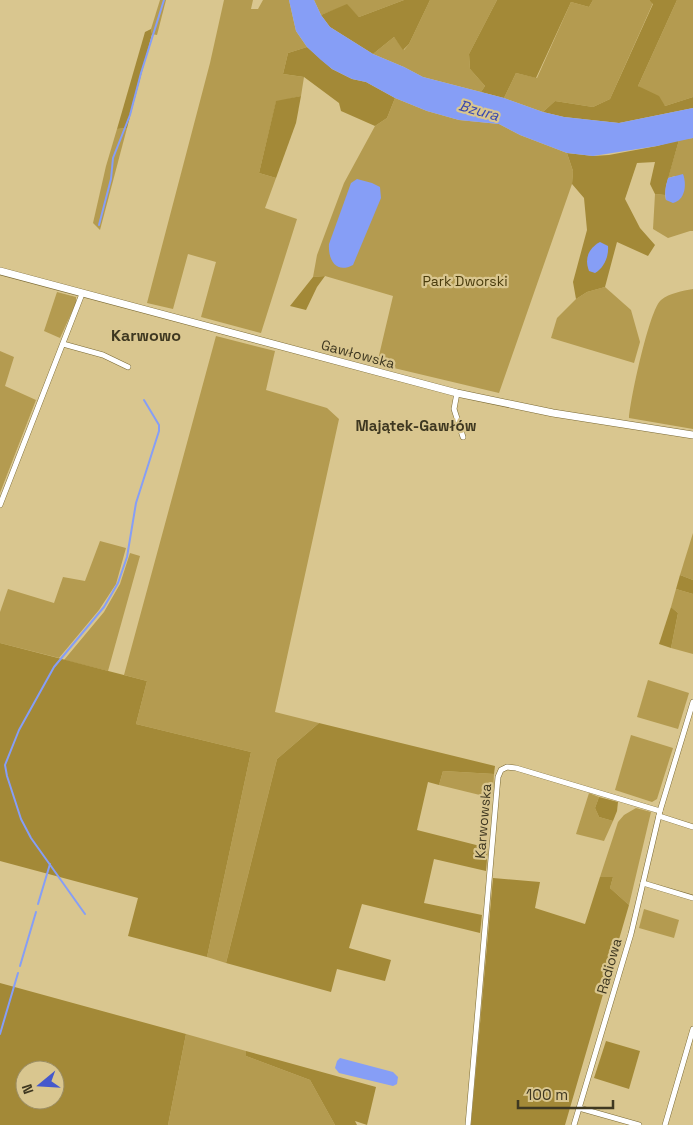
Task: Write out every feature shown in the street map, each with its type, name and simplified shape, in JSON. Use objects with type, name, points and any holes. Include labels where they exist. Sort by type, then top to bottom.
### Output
[{"type":"street","name":"Gawłowska","points":[[0,271],[457,393],[553,413],[693,436]]},
{"type":"street","points":[[0,504],[82,294]]},
{"type":"street","points":[[63,344],[103,355],[128,367]]},
{"type":"street","points":[[457,393],[454,409],[463,436]]},
{"type":"street","points":[[693,702],[660,814],[693,827]]},
{"type":"street","name":"Karwowska","points":[[468,1125],[498,778],[501,770],[507,767],[516,768],[660,814]]},
{"type":"street","name":"Radiowa","points":[[574,1125],[630,934],[660,814]]},
{"type":"street","points":[[643,882],[693,898]]},
{"type":"street","points":[[665,1125],[693,1029]]},
{"type":"street","points":[[579,1108],[639,1125]]},
{"type":"green space","points":[[160,0],[166,0],[157,35],[152,34],[151,29]]},
{"type":"green space","points":[[224,0],[253,0],[251,9],[258,9],[263,0],[289,0],[296,31],[307,47],[288,53],[283,74],[304,77],[301,96],[276,102],[259,173],[276,178],[265,208],[297,219],[261,333],[201,317],[216,262],[188,254],[173,309],[147,303],[210,63]]},
{"type":"green space","points":[[314,0],[404,0],[359,17],[347,5],[321,15]]},
{"type":"green space","points":[[430,0],[497,0],[469,54],[470,69],[485,86],[481,92],[423,77],[373,54],[394,37],[404,50],[409,44]]},
{"type":"green space","points":[[593,0],[649,0],[653,3],[610,99],[593,107],[555,101],[543,112],[504,98],[516,73],[537,78],[571,2],[589,7]]},
{"type":"green space","points":[[677,0],[693,0],[693,97],[665,106],[638,86]]},
{"type":"green space","name":"Park Dworski","points":[[395,98],[427,111],[459,120],[499,124],[520,135],[567,153],[573,171],[572,184],[499,393],[377,364],[393,296],[325,276],[313,277],[317,255],[344,183],[375,126],[387,118]]},
{"type":"green space","points":[[127,128],[100,230],[93,223],[106,166],[117,129]]},
{"type":"green space","points":[[693,138],[693,231],[668,238],[653,229],[655,194],[665,195],[666,200],[675,176],[668,178],[679,140]]},
{"type":"green space","points":[[605,287],[631,310],[640,342],[634,363],[551,338],[557,318],[576,299],[587,292]]},
{"type":"green space","points":[[693,289],[693,429],[629,418],[641,356],[656,307],[661,300],[668,296]]},
{"type":"green space","points":[[57,292],[76,297],[76,303],[60,338],[44,331]]},
{"type":"green space","points":[[216,336],[275,351],[266,390],[327,408],[339,419],[275,712],[319,723],[277,759],[226,963],[207,957],[251,752],[136,724],[147,681],[124,675]]},
{"type":"green space","points":[[0,351],[14,357],[5,386],[36,400],[0,493]]},
{"type":"green space","points":[[693,533],[693,580],[680,575]]},
{"type":"green space","points":[[100,541],[126,548],[116,584],[99,610],[59,658],[0,643],[0,612],[8,589],[54,603],[63,577],[85,581]]},
{"type":"green space","points":[[130,553],[140,556],[108,671],[64,660],[104,612],[120,584]]},
{"type":"green space","points":[[676,589],[693,594],[693,654],[671,648],[678,613],[671,607]]},
{"type":"green space","points":[[648,680],[689,693],[678,729],[637,717]]},
{"type":"green space","points":[[631,735],[673,748],[657,799],[652,802],[615,790]]},
{"type":"green space","points":[[443,771],[494,774],[493,793],[488,797],[439,785]]},
{"type":"green space","points":[[589,793],[599,797],[595,808],[599,817],[613,821],[604,841],[576,834]]},
{"type":"green space","points":[[636,808],[651,812],[629,905],[610,888],[613,877],[600,877],[618,822],[624,815]]},
{"type":"green space","points":[[644,909],[679,920],[674,938],[639,928]]},
{"type":"green space","points":[[186,1034],[246,1051],[246,1056],[310,1080],[335,1125],[168,1125]]},
{"type":"shaded area","points":[[404,0],[430,0],[409,44],[403,50],[394,37],[373,54],[330,27],[321,15],[347,4],[359,17]]},
{"type":"shaded area","points":[[497,0],[593,0],[589,7],[571,2],[536,78],[516,73],[504,98],[481,92],[485,86],[470,69],[469,54]]},
{"type":"shaded area","points":[[649,0],[677,0],[638,86],[659,96],[665,106],[693,97],[693,108],[619,123],[564,117],[543,112],[555,101],[593,107],[610,99],[653,4]]},
{"type":"shaded area","points":[[151,29],[152,34],[127,128],[117,129],[145,32]]},
{"type":"shaded area","points":[[307,47],[332,69],[352,79],[366,82],[395,98],[387,118],[375,126],[341,111],[339,103],[304,77],[283,74],[288,53]]},
{"type":"shaded area","points":[[301,96],[296,123],[276,178],[259,173],[276,101]]},
{"type":"shaded area","points":[[679,140],[665,195],[655,194],[650,184],[655,162],[637,163],[625,199],[640,228],[655,245],[648,256],[617,242],[605,287],[587,292],[576,299],[573,282],[587,230],[584,198],[572,184],[573,171],[567,153],[593,156],[609,155]]},
{"type":"shaded area","points":[[325,276],[317,287],[306,310],[290,306],[313,277]]},
{"type":"shaded area","points":[[680,575],[693,580],[693,594],[676,589]]},
{"type":"shaded area","points":[[671,607],[678,613],[671,648],[659,644]]},
{"type":"shaded area","points":[[0,643],[147,681],[136,724],[251,752],[207,957],[128,936],[138,898],[0,861]]},
{"type":"shaded area","points":[[319,723],[495,766],[494,774],[443,771],[439,785],[428,782],[417,830],[488,848],[486,871],[434,859],[424,903],[482,915],[480,933],[362,904],[349,948],[391,960],[385,981],[337,969],[331,992],[226,963],[277,759]]},
{"type":"shaded area","points":[[599,797],[618,802],[613,821],[599,817],[595,808]]},
{"type":"shaded area","points":[[600,877],[613,877],[610,888],[629,905],[565,1125],[471,1125],[493,878],[540,882],[535,908],[585,924]]},
{"type":"shaded area","points":[[0,983],[186,1034],[168,1125],[0,1125]]},
{"type":"shaded area","points":[[606,1041],[640,1051],[629,1089],[594,1078]]},
{"type":"shaded area","points":[[246,1051],[376,1087],[367,1125],[355,1121],[357,1125],[335,1125],[310,1080],[246,1056]]},
{"type":"water","name":"Bzura","points":[[289,0],[314,0],[321,15],[330,27],[373,54],[423,77],[504,98],[543,112],[564,117],[619,123],[693,108],[693,138],[593,156],[567,153],[520,135],[499,124],[459,120],[427,111],[395,98],[366,82],[352,79],[332,69],[307,47],[296,31]]},
{"type":"water","points":[[683,174],[685,187],[680,199],[673,203],[666,200],[665,191],[668,178]]},
{"type":"water","points":[[357,179],[380,187],[381,198],[353,265],[342,268],[334,264],[330,255],[329,244],[351,183]]},
{"type":"water","points":[[600,242],[608,246],[608,254],[603,265],[595,273],[589,271],[587,258],[590,250]]},
{"type":"water","points":[[340,1058],[393,1072],[398,1077],[397,1084],[393,1086],[339,1073],[335,1068]]},
{"type":"waterway","points":[[99,225],[111,179],[113,158],[130,115],[164,0]]},
{"type":"waterway","points":[[85,914],[31,838],[21,819],[5,765],[19,730],[54,667],[104,607],[118,583],[127,557],[136,503],[159,431],[159,425],[144,400]]},
{"type":"waterway","points":[[38,904],[50,864]]},
{"type":"waterway","points":[[20,966],[36,912]]},
{"type":"waterway","points":[[0,1034],[18,973]]},
{"type":"district","name":"Karwowo","points":[[146,335]]},
{"type":"district","name":"Majątek-Gawłów","points":[[416,425]]}]
